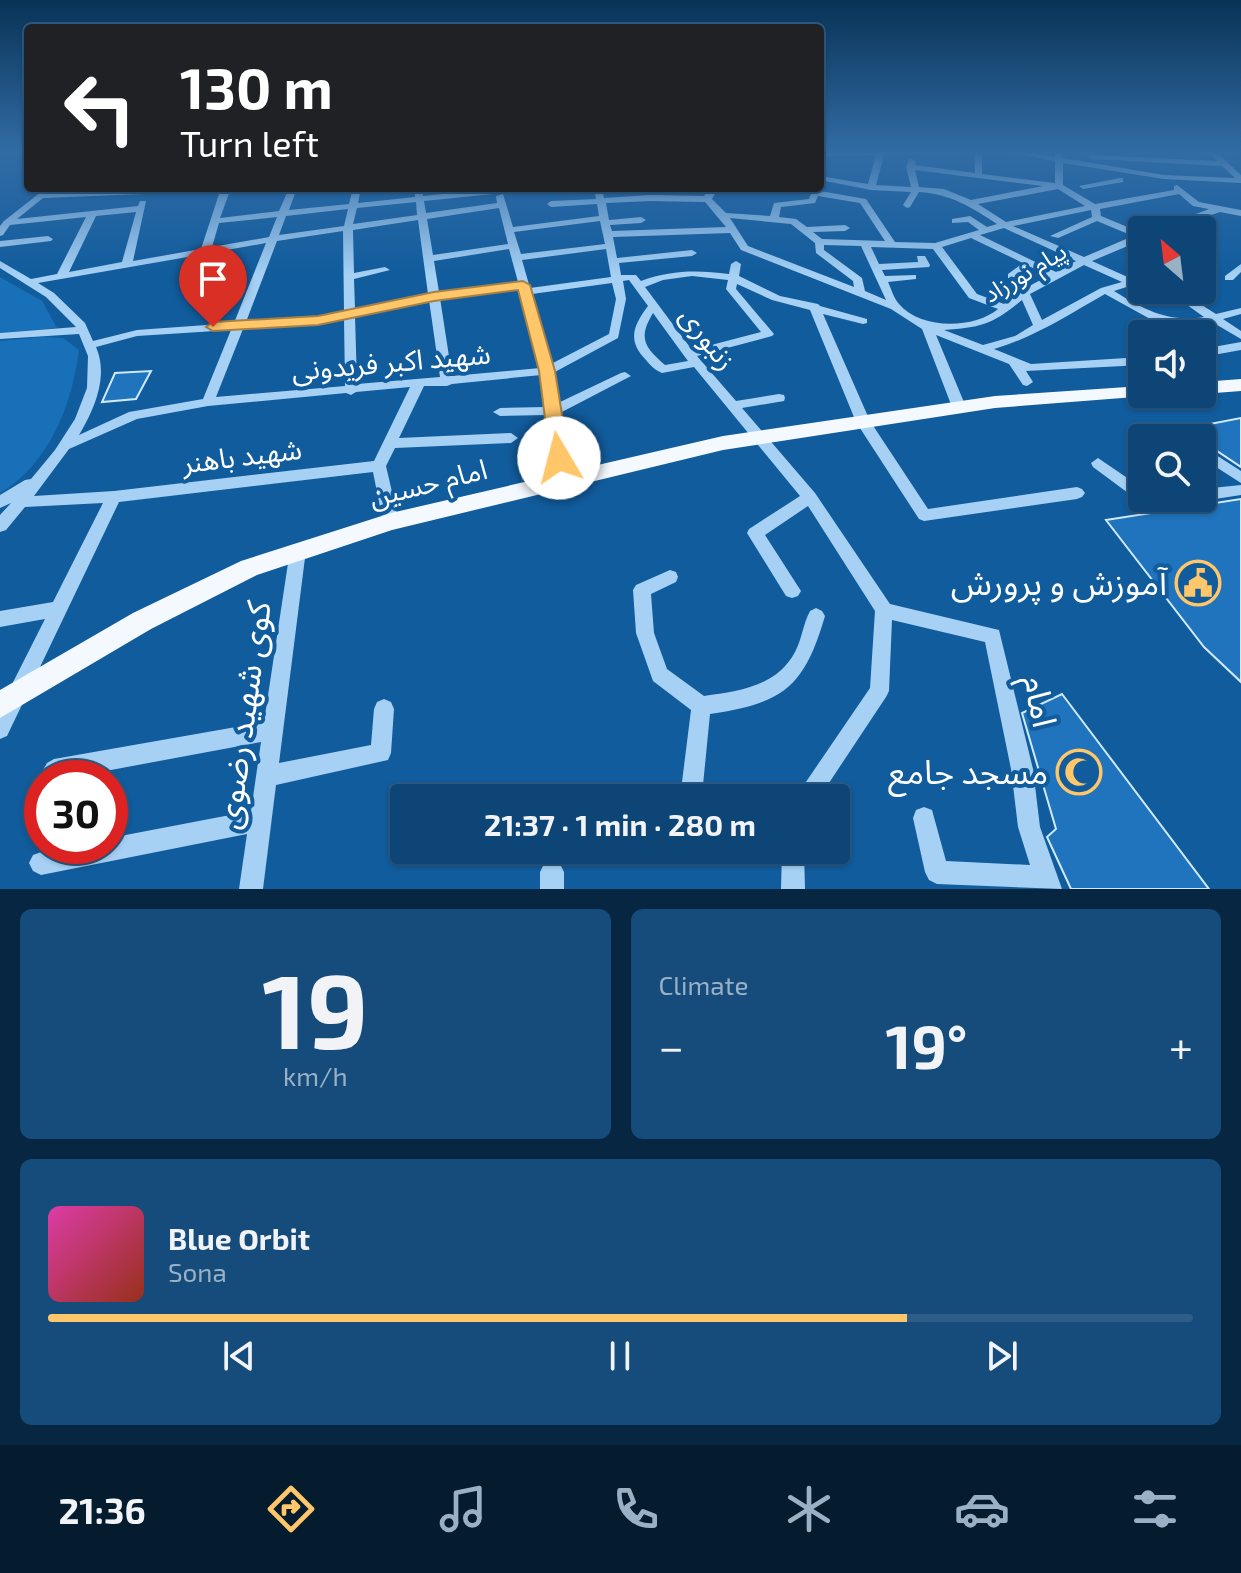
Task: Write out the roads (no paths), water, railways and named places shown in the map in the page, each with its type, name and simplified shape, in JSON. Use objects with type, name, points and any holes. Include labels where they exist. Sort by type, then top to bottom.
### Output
[{"type":"main road","points":[[1216,387],[1241,385]]},
{"type":"main road","name":"امام حسین","points":[[9,699],[142,621],[249,568],[391,522],[760,437],[959,407],[1128,393]]},
{"type":"street","points":[[0,233],[7,223],[45,192]]},
{"type":"street","points":[[41,196],[98,192]]},
{"type":"street","points":[[127,264],[139,209],[151,192]]},
{"type":"street","points":[[192,294],[224,192]]},
{"type":"street","points":[[208,402],[291,192]]},
{"type":"street","points":[[351,391],[348,228],[356,192]]},
{"type":"street","points":[[499,192],[547,371],[563,481]]},
{"type":"street","points":[[551,204],[599,193],[624,192]]},
{"type":"street","points":[[652,192],[707,199],[723,215],[744,248],[895,307],[927,327],[1030,368],[1128,362]]},
{"type":"street","points":[[707,199],[711,192]]},
{"type":"street","points":[[774,219],[777,205],[812,201],[816,192]]},
{"type":"street","points":[[841,192],[863,201],[892,244]]},
{"type":"street","points":[[907,205],[915,192]]},
{"type":"street","points":[[945,192],[970,203],[1006,226],[1083,261],[1128,277]]},
{"type":"street","points":[[970,203],[1025,192]]},
{"type":"street","points":[[1068,192],[1096,213],[1128,230]]},
{"type":"street","points":[[723,215],[793,221],[820,242],[936,246],[985,230],[1096,213],[1175,192]]},
{"type":"street","points":[[1183,192],[1196,204],[1241,211]]},
{"type":"street","points":[[214,221],[354,205],[419,193],[447,382]]},
{"type":"street","name":"شهید اکبر فریدونی","points":[[68,445],[134,415],[208,402],[547,371],[614,336],[621,299],[599,193]]},
{"type":"street","points":[[770,197],[781,199],[785,205]]},
{"type":"street","points":[[34,281],[205,250],[501,205]]},
{"type":"street","points":[[1200,216],[1223,208]]},
{"type":"street","points":[[7,223],[139,209]]},
{"type":"street","points":[[1055,236],[1096,213]]},
{"type":"street","points":[[62,275],[92,215]]},
{"type":"street","points":[[955,221],[970,219],[985,230]]},
{"type":"street","points":[[429,259],[514,252],[641,220]]},
{"type":"street","points":[[804,230],[845,228]]},
{"type":"street","points":[[508,230],[652,233],[732,230]]},
{"type":"street","points":[[692,231],[692,273]]},
{"type":"street","points":[[652,233],[656,256]]},
{"type":"street","points":[[972,235],[1057,276]]},
{"type":"street","points":[[0,244],[48,239]]},
{"type":"street","points":[[820,242],[819,251],[858,280],[860,295]]},
{"type":"street","name":"پیام نورزاد","points":[[927,327],[973,325],[995,317],[1024,293],[1083,261],[1128,242]]},
{"type":"street","points":[[865,244],[895,307]]},
{"type":"street","points":[[936,246],[973,296],[1006,308]]},
{"type":"street","points":[[613,261],[692,253]]},
{"type":"street","points":[[876,267],[925,265],[921,258]]},
{"type":"street","points":[[0,264],[34,281],[65,306],[94,344],[98,364],[93,393],[82,424],[0,526]]},
{"type":"street","points":[[653,306],[640,323],[636,340],[644,354],[662,369],[768,334],[731,289],[736,264]]},
{"type":"street","points":[[1012,276],[1029,264]]},
{"type":"street","points":[[1229,278],[1241,267]]},
{"type":"street","points":[[350,277],[385,270]]},
{"type":"street","points":[[94,344],[137,333],[318,320],[434,296],[632,277],[638,286],[661,277],[692,273],[732,277],[776,298],[863,321]]},
{"type":"street","points":[[882,279],[912,277]]},
{"type":"street","points":[[983,349],[1040,328],[1105,290],[1128,283]]},
{"type":"street","name":"زنبوری","points":[[638,286],[731,406],[810,497],[884,610]]},
{"type":"street","points":[[1105,290],[1149,318],[1168,323],[1213,319],[1241,311]]},
{"type":"street","points":[[1024,293],[1040,328]]},
{"type":"street","points":[[1191,304],[1241,336]]},
{"type":"street","points":[[814,306],[863,422],[924,515],[1077,493]]},
{"type":"street","points":[[927,327],[959,407]]},
{"type":"street","points":[[0,336],[84,330]]},
{"type":"street","points":[[1216,350],[1241,346]]},
{"type":"street","points":[[1014,361],[1027,382]]},
{"type":"street","points":[[500,412],[553,411],[625,376]]},
{"type":"street","points":[[391,522],[379,466],[418,385]]},
{"type":"street","points":[[731,406],[779,398]]},
{"type":"street","points":[[390,443],[511,438]]},
{"type":"street","points":[[1216,461],[1241,478]]},
{"type":"street","points":[[1098,463],[1128,485]]},
{"type":"street","name":"شهید باهنر","points":[[20,502],[114,497],[379,466]]},
{"type":"street","points":[[0,502],[41,477]]},
{"type":"street","points":[[1216,493],[1241,490]]},
{"type":"street","points":[[0,729],[9,699],[59,609],[114,497]]},
{"type":"street","points":[[792,591],[755,533],[810,497]]},
{"type":"street","name":"کوی شهید رضوی","points":[[251,889],[298,550]]},
{"type":"street","points":[[670,577],[642,590],[645,633],[660,675],[701,706],[755,698],[786,681],[809,644],[816,616]]},
{"type":"street","points":[[0,619],[59,609]]},
{"type":"street","points":[[816,784],[879,691],[884,610]]},
{"type":"street","name":"امام","points":[[884,610],[993,636],[1022,769],[1029,827],[1047,883]]},
{"type":"street","points":[[693,784],[701,706]]},
{"type":"street","points":[[267,776],[381,753],[384,709]]},
{"type":"street","points":[[109,760],[273,730]]},
{"type":"street","points":[[924,818],[937,872],[1047,883]]},
{"type":"street","points":[[128,846],[260,820]]},
{"type":"street","points":[[793,864],[793,889]]},
{"type":"place","name":"آموزش و پرورش","points":[[1198,583]]},
{"type":"place","name":"مسجد جامع","points":[[1079,772]]}]
